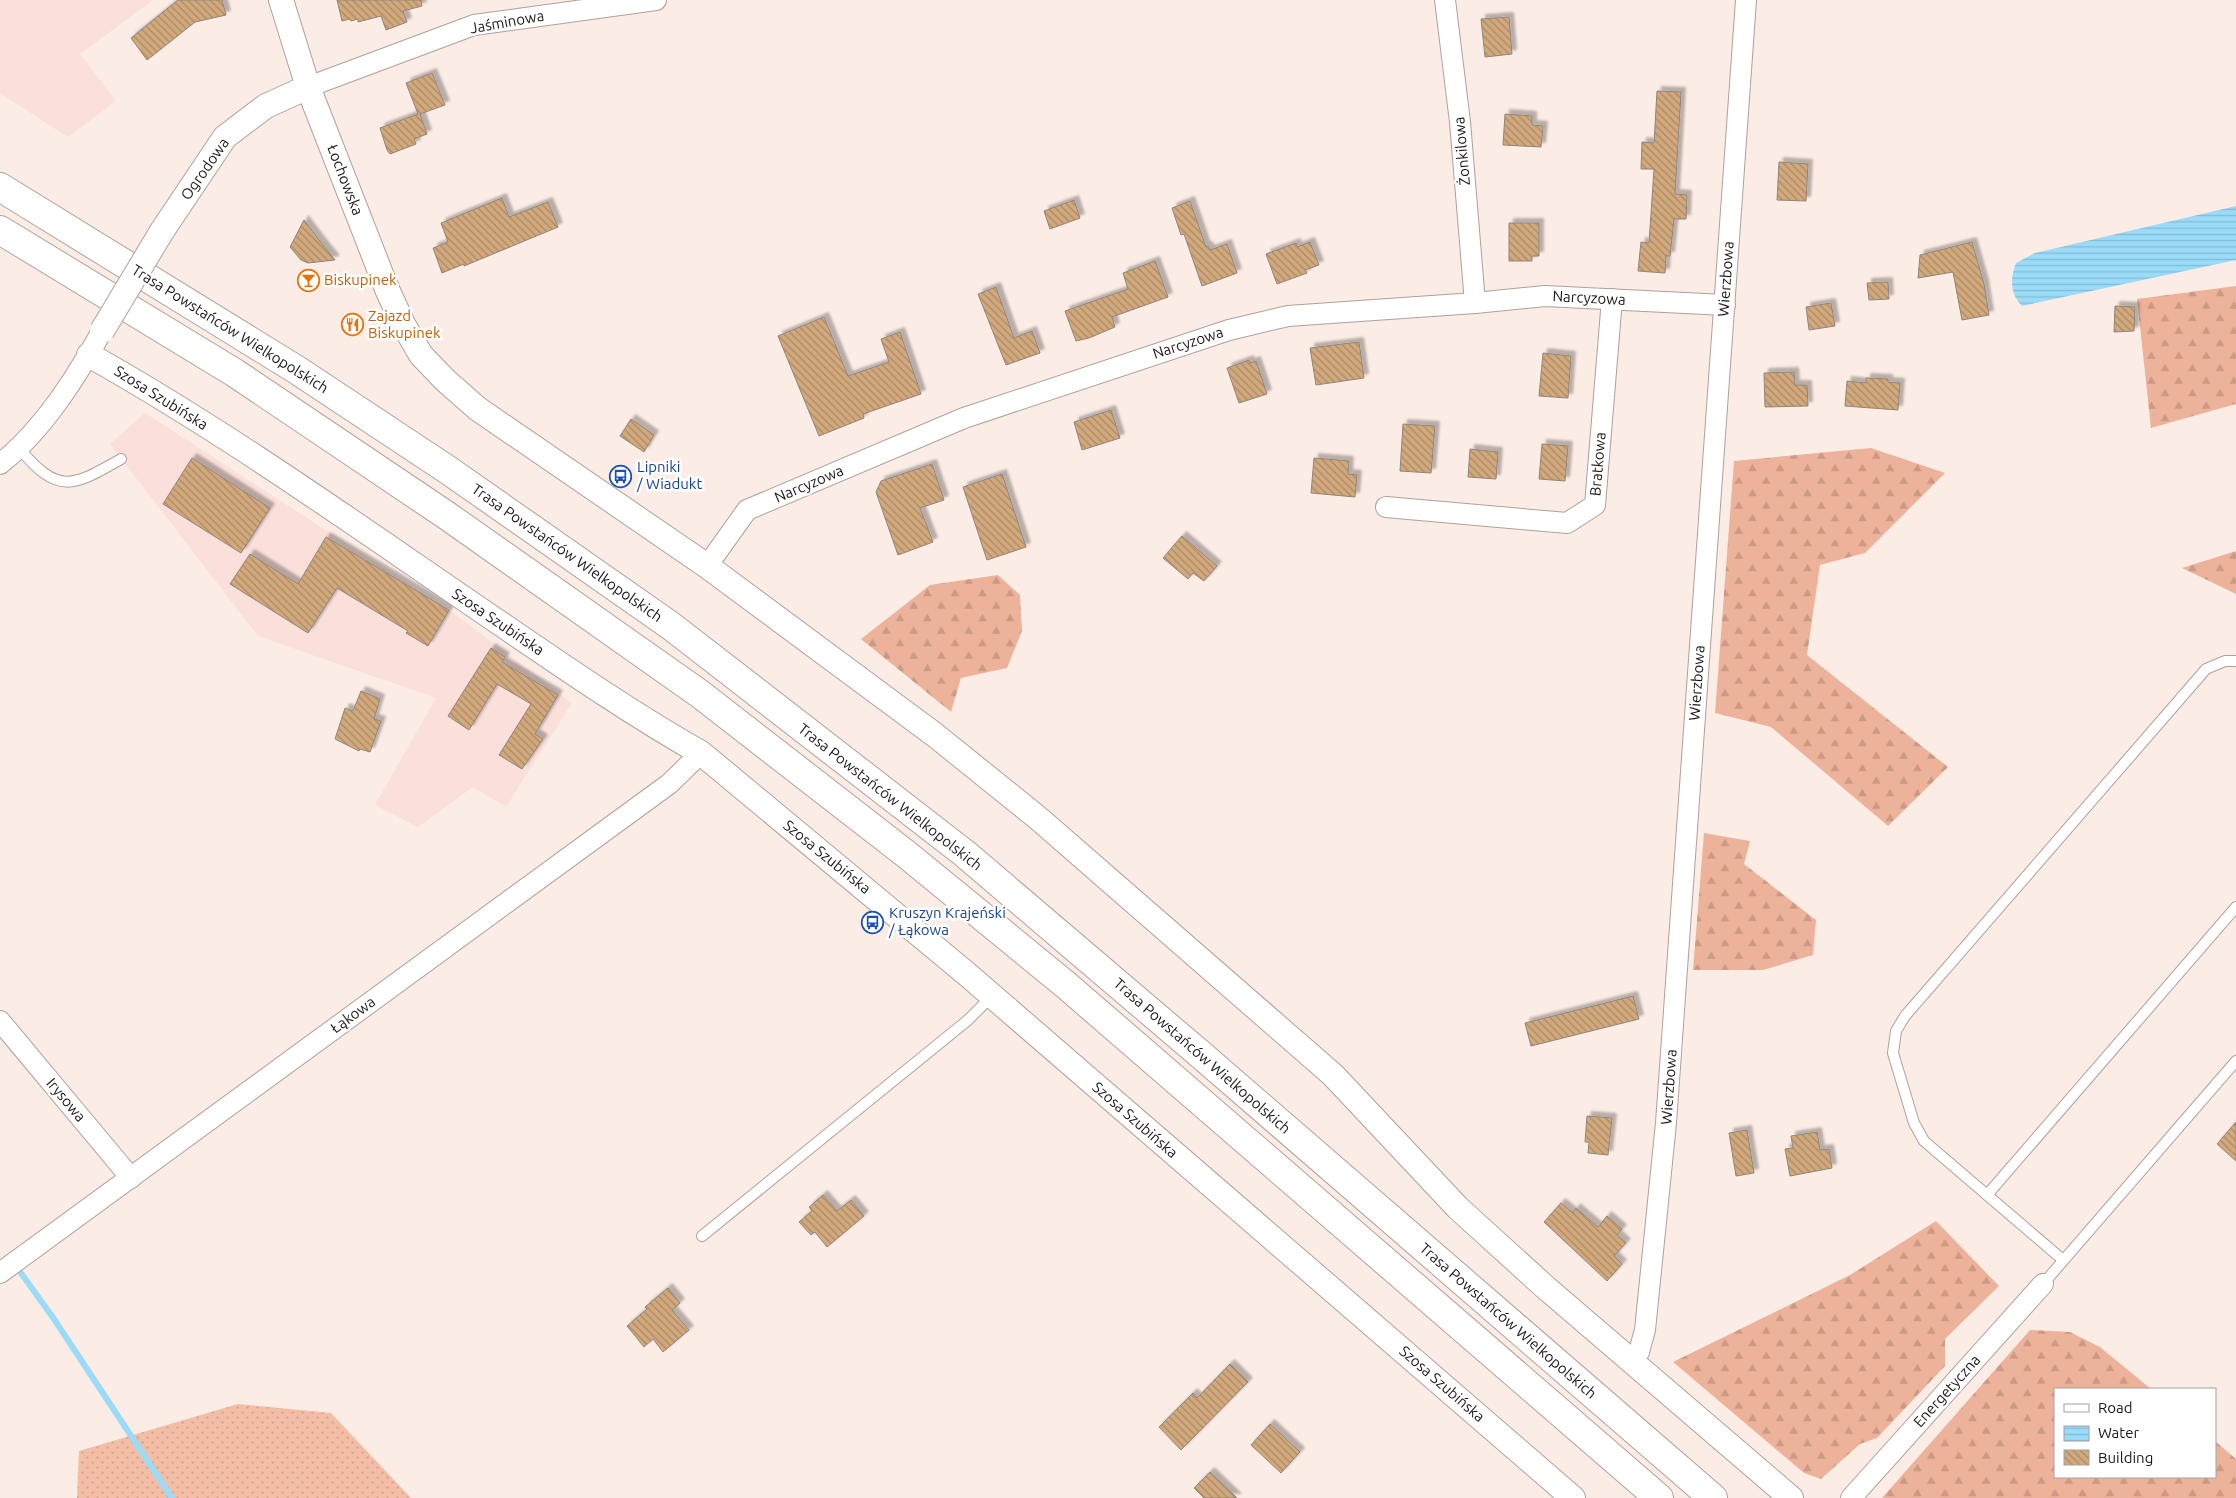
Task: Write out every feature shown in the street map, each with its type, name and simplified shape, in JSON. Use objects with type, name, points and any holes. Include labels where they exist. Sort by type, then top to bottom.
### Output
[{"type":"highway","name":"Trasa Powstańców Wielkopolskich","points":[[0,187],[296,370],[448,470],[671,626],[964,853],[1200,1054],[1713,1498]]},
{"type":"highway","points":[[0,230],[235,373],[446,515],[700,694],[906,854],[1066,985],[1659,1498]]},
{"type":"street","name":"Łochowska","points":[[281,0],[308,87],[387,289],[403,324],[421,355],[445,380],[478,409],[707,566]]},
{"type":"street","name":"Jaśminowa","points":[[308,87],[474,25],[656,0]]},
{"type":"street","name":"Żonkilowa","points":[[1445,0],[1460,122],[1475,303]]},
{"type":"street","name":"Wierzbowa","points":[[1630,1362],[1639,1352],[1645,1330],[1666,1123],[1746,0]]},
{"type":"street","name":"Ogrodowa","points":[[102,332],[162,231],[225,137],[266,106],[308,87]]},
{"type":"street","name":"Narcyzowa","points":[[707,566],[747,510],[964,418],[1229,330],[1280,318],[1545,296],[1725,305]]},
{"type":"street","name":"Bratkowa","points":[[1386,507],[1567,523],[1595,505],[1612,299]]},
{"type":"street","points":[[0,464],[19,448],[43,420],[89,355],[102,332]]},
{"type":"street","name":"Szosa Szubińska","points":[[89,355],[254,456],[591,685],[700,753],[992,996],[1574,1498]]},
{"type":"street","points":[[707,566],[935,735],[1038,818],[1334,1075],[1458,1208],[1630,1362],[1791,1498]]},
{"type":"street","name":"Łąkowa","points":[[0,1273],[670,784],[700,753]]},
{"type":"street","name":"Irysowa","points":[[0,1021],[131,1178]]},
{"type":"street","name":"Energetyczna","points":[[1850,1498],[2043,1284]]},
{"type":"lane","points":[[19,448],[44,474],[62,482],[73,482],[90,477],[121,458]]},
{"type":"lane","points":[[2063,1260],[1924,1141],[1914,1123],[1893,1053],[1896,1031],[1905,1016],[2206,670],[2225,661],[2236,660]]},
{"type":"lane","points":[[1987,1194],[2236,907]]},
{"type":"lane","points":[[702,1236],[946,1038],[992,996]]},
{"type":"lane","points":[[2043,1284],[2236,1061]]},
{"type":"shaded area","points":[[0,0],[153,0],[80,54],[116,101],[68,137],[0,93]]},
{"type":"shaded area","points":[[145,413],[449,610],[572,703],[506,807],[473,787],[418,827],[375,805],[436,698],[258,636],[110,444]]},
{"type":"shaded area","points":[[238,1404],[331,1413],[411,1498],[77,1498],[79,1451]]},
{"type":"green space","points":[[2236,286],[2236,404],[2151,428],[2137,299]]},
{"type":"green space","points":[[1871,448],[1945,473],[1865,553],[1820,565],[1807,655],[1948,767],[1888,826],[1771,727],[1715,713],[1734,461]]},
{"type":"green space","points":[[2236,551],[2236,594],[2182,568]]},
{"type":"green space","points":[[998,575],[1020,595],[1022,631],[1007,668],[961,678],[951,712],[861,639],[930,585]]},
{"type":"green space","points":[[1704,833],[1750,841],[1744,864],[1816,920],[1813,955],[1763,970],[1693,970]]},
{"type":"green space","points":[[1936,1221],[1999,1286],[1945,1339],[1945,1366],[1877,1438],[1860,1444],[1821,1479],[1804,1473],[1673,1362],[1850,1275]]},
{"type":"green space","points":[[2030,1330],[2070,1332],[2100,1347],[2150,1388],[2054,1388],[2054,1478],[2216,1478],[2216,1442],[2236,1459],[2236,1498],[1882,1498]]},
{"type":"water","points":[[2236,206],[2236,260],[2022,306],[2013,291],[2012,280],[2016,263],[2035,253]]},
{"type":"building","points":[[178,0],[222,0],[226,15],[195,22],[147,60],[131,38]]},
{"type":"building","points":[[337,0],[421,0],[422,6],[403,11],[407,22],[386,30],[381,16],[358,22],[358,19],[342,21]]},
{"type":"building","points":[[1509,17],[1512,54],[1485,57],[1481,19]]},
{"type":"building","points":[[432,73],[445,105],[420,114],[427,134],[414,139],[416,144],[390,154],[380,128],[418,114],[406,83]]},
{"type":"building","points":[[1657,91],[1681,92],[1675,194],[1687,195],[1686,219],[1674,219],[1670,256],[1666,256],[1665,273],[1638,271],[1641,242],[1649,243],[1654,169],[1641,169],[1642,142],[1654,143]]},
{"type":"building","points":[[1505,114],[1532,116],[1532,125],[1543,126],[1541,147],[1503,145]]},
{"type":"building","points":[[1779,162],[1808,164],[1806,201],[1777,200]]},
{"type":"building","points":[[502,198],[509,217],[548,202],[558,227],[464,266],[464,264],[442,273],[433,248],[448,242],[441,223]]},
{"type":"building","points":[[1074,200],[1080,218],[1050,229],[1044,211]]},
{"type":"building","points":[[1190,201],[1206,247],[1208,246],[1210,250],[1227,244],[1237,273],[1202,286],[1184,234],[1181,235],[1172,208]]},
{"type":"building","points":[[304,220],[335,260],[308,263],[301,260],[290,247]]},
{"type":"building","points":[[1509,223],[1539,223],[1539,256],[1532,256],[1532,261],[1509,261]]},
{"type":"building","points":[[1310,242],[1319,265],[1305,270],[1307,273],[1277,284],[1266,254],[1296,243],[1297,247]]},
{"type":"building","points":[[1972,242],[1984,284],[1989,315],[1962,320],[1953,272],[1918,278],[1920,255]]},
{"type":"building","points":[[1155,261],[1168,297],[1112,317],[1115,327],[1089,338],[1076,341],[1065,311],[1128,289],[1123,273]]},
{"type":"building","points":[[1888,282],[1889,299],[1869,300],[1867,283]]},
{"type":"building","points":[[996,287],[1014,338],[1032,331],[1040,353],[1006,365],[978,294]]},
{"type":"building","points":[[1831,303],[1835,326],[1809,330],[1806,307]]},
{"type":"building","points":[[2115,306],[2135,307],[2134,331],[2114,332]]},
{"type":"building","points":[[824,317],[848,376],[889,362],[881,339],[900,332],[921,394],[863,414],[864,418],[819,436],[778,336]]},
{"type":"building","points":[[1359,342],[1364,378],[1316,385],[1310,348]]},
{"type":"building","points":[[1543,353],[1571,356],[1568,398],[1539,396]]},
{"type":"building","points":[[1249,360],[1250,363],[1256,361],[1267,394],[1239,403],[1227,368]]},
{"type":"building","points":[[1794,372],[1795,385],[1807,385],[1808,406],[1765,407],[1764,373]]},
{"type":"building","points":[[1866,378],[1888,379],[1888,382],[1900,383],[1898,410],[1845,406],[1847,381],[1866,383]]},
{"type":"building","points":[[1111,410],[1120,438],[1082,450],[1074,422]]},
{"type":"building","points":[[631,419],[654,435],[644,452],[620,436]]},
{"type":"building","points":[[1403,424],[1435,426],[1431,473],[1400,471]]},
{"type":"building","points":[[1542,444],[1568,446],[1565,481],[1539,479]]},
{"type":"building","points":[[1470,449],[1498,452],[1496,479],[1468,477]]},
{"type":"building","points":[[192,458],[270,508],[241,553],[163,504]]},
{"type":"building","points":[[1314,458],[1349,461],[1348,474],[1357,475],[1355,497],[1311,493]]},
{"type":"building","points":[[932,464],[944,500],[920,508],[933,542],[898,555],[876,492],[881,481]]},
{"type":"building","points":[[1002,474],[1026,547],[987,560],[963,487]]},
{"type":"building","points":[[1182,536],[1217,566],[1204,581],[1193,573],[1188,579],[1163,558]]},
{"type":"building","points":[[326,537],[449,610],[428,646],[406,633],[408,631],[337,588],[308,633],[230,584],[250,554],[298,584]]},
{"type":"building","points":[[491,648],[505,657],[502,662],[558,695],[535,734],[543,739],[522,769],[499,755],[531,704],[497,684],[469,730],[448,716]]},
{"type":"building","points":[[361,691],[380,699],[374,719],[381,721],[370,752],[360,749],[359,751],[335,739],[345,708],[353,711]]},
{"type":"building","points":[[1633,996],[1639,1019],[1531,1046],[1525,1023]]},
{"type":"building","points":[[1587,1116],[1612,1118],[1608,1155],[1588,1153],[1589,1142],[1585,1142]]},
{"type":"building","points":[[2236,1122],[2236,1161],[2217,1144]]},
{"type":"building","points":[[1747,1130],[1754,1173],[1736,1176],[1729,1133]]},
{"type":"building","points":[[1817,1132],[1820,1150],[1829,1149],[1832,1168],[1790,1176],[1785,1149],[1793,1148],[1791,1136]]},
{"type":"building","points":[[823,1195],[837,1211],[851,1200],[864,1216],[827,1247],[815,1232],[811,1235],[799,1222],[812,1211],[809,1207]]},
{"type":"building","points":[[1561,1203],[1573,1213],[1576,1208],[1598,1227],[1607,1216],[1622,1229],[1617,1235],[1626,1243],[1614,1256],[1622,1264],[1607,1281],[1544,1222]]},
{"type":"building","points":[[668,1288],[680,1303],[672,1310],[689,1330],[663,1352],[653,1339],[644,1347],[627,1326],[647,1309],[645,1307]]},
{"type":"building","points":[[1230,1364],[1248,1382],[1181,1450],[1159,1427],[1193,1393],[1197,1398]]},
{"type":"building","points":[[1270,1424],[1300,1452],[1281,1473],[1251,1445]]},
{"type":"building","points":[[1210,1472],[1237,1498],[1204,1498],[1194,1488]]},
{"type":"waterway","points":[[21,1273],[54,1319],[172,1498]]},
{"type":"place","name":"Biskupinek","points":[[308,280]]},
{"type":"place","name":"Zajazd Biskupinek","points":[[352,325]]},
{"type":"place","name":"Lipniki / Wiadukt","points":[[621,476]]},
{"type":"place","name":"Kruszyn Krajeński / Łąkowa","points":[[873,922]]}]
